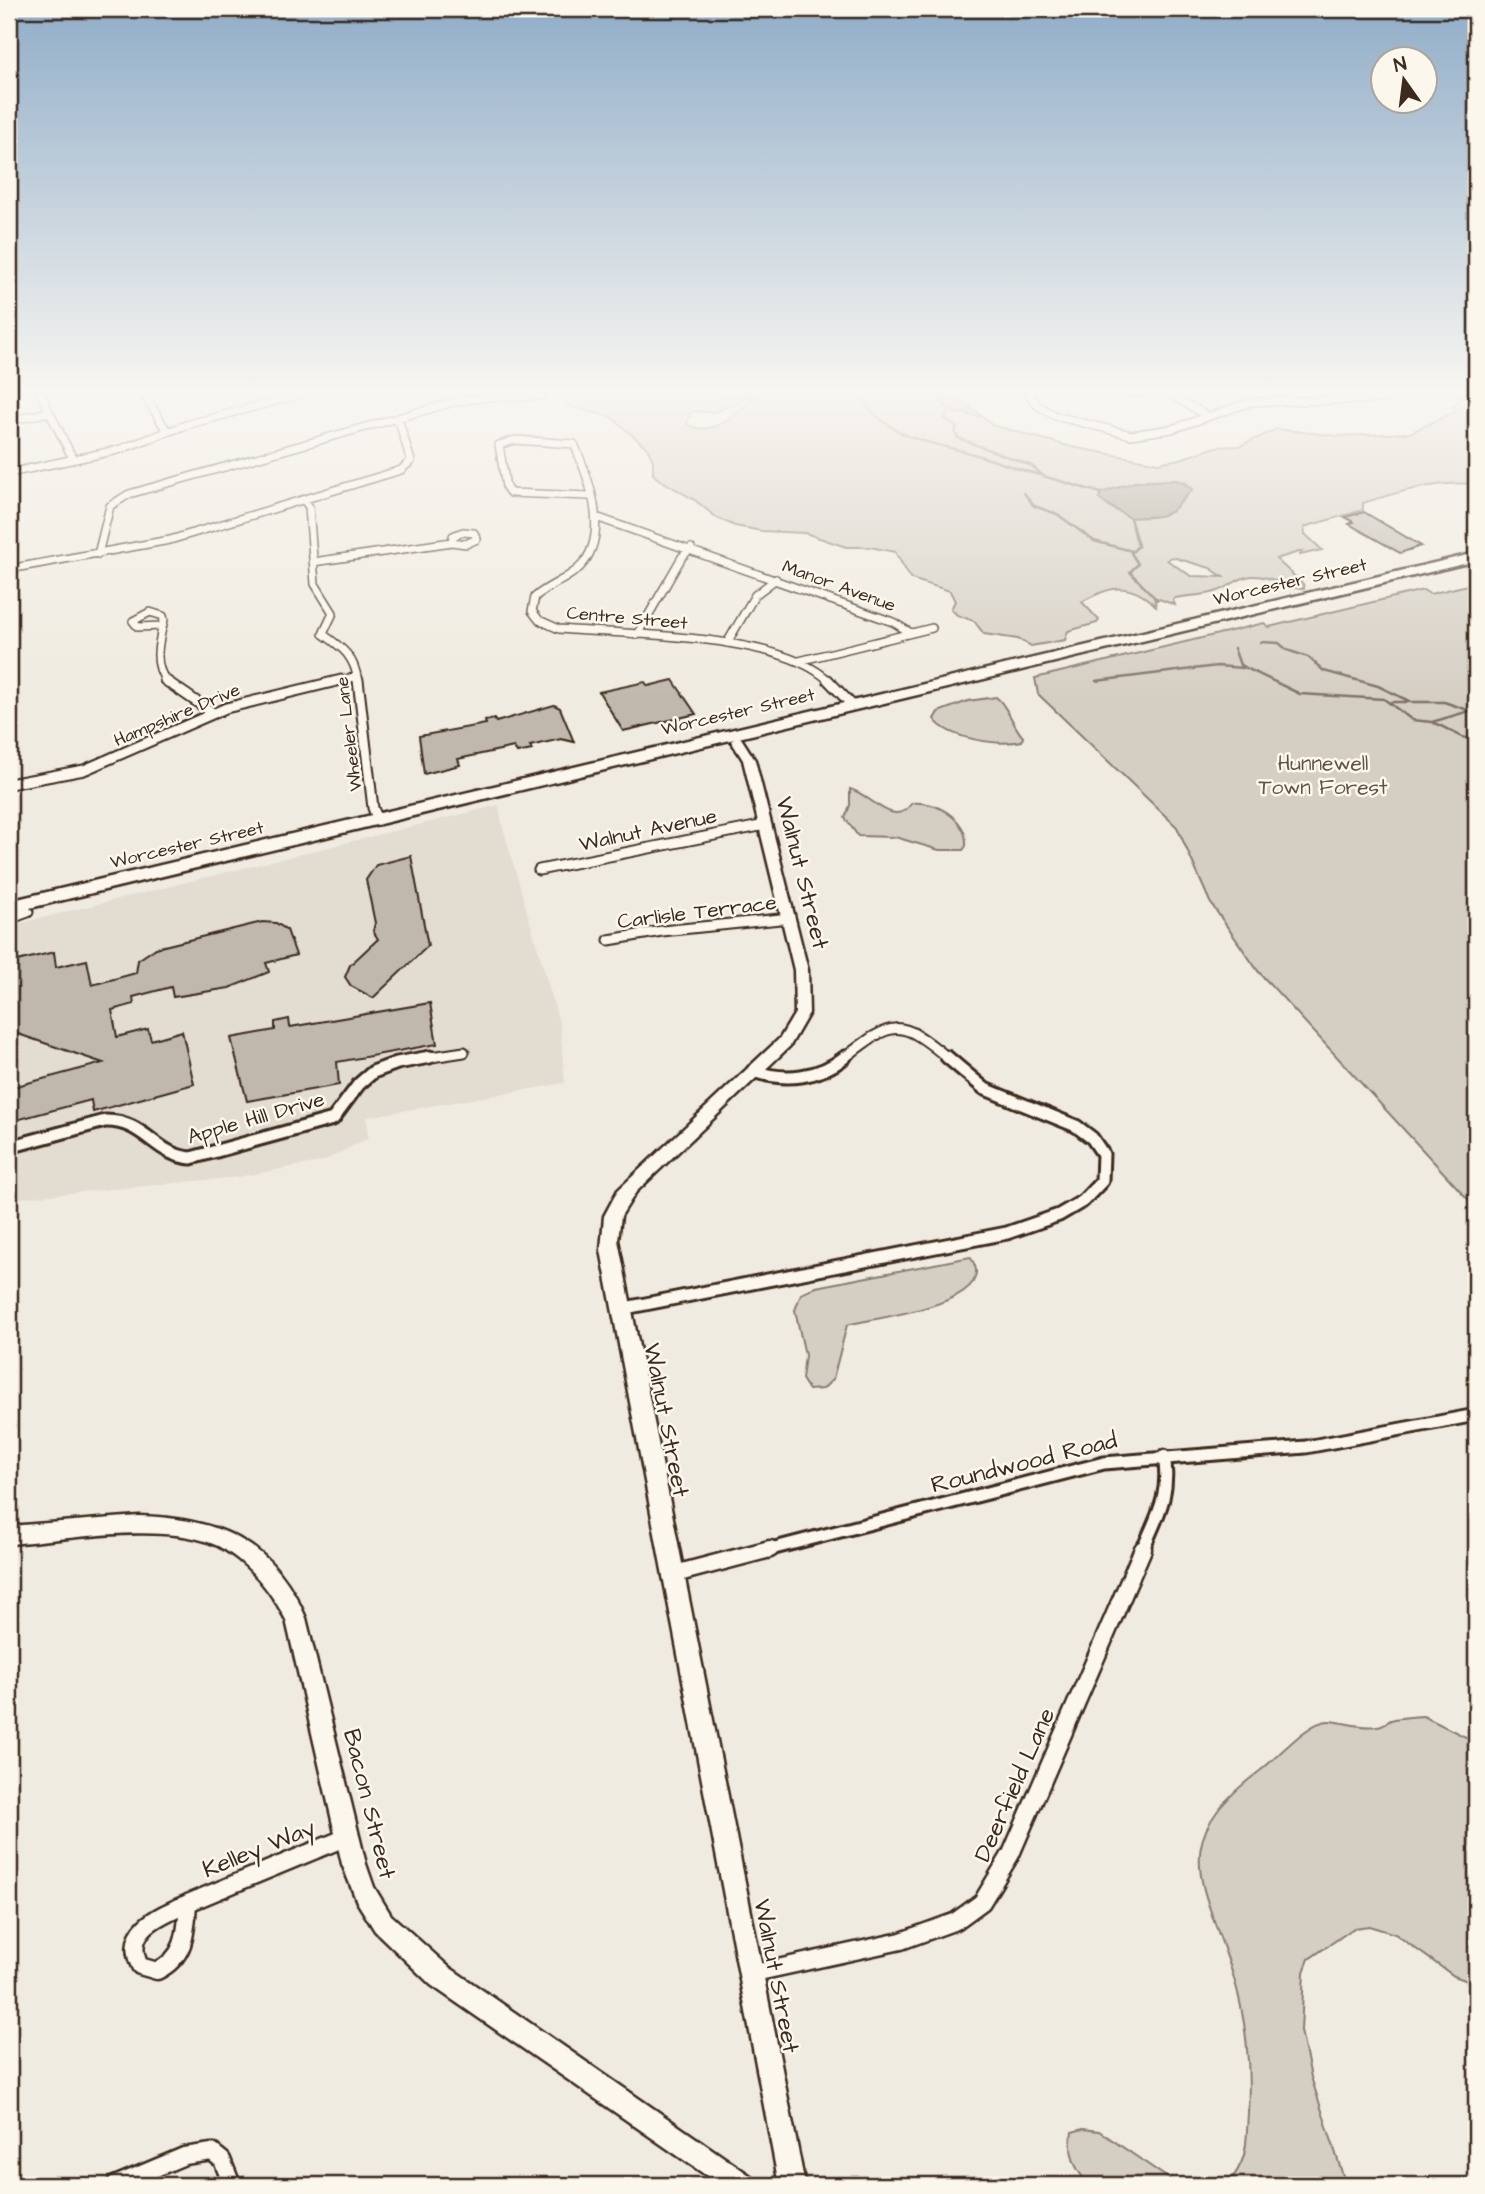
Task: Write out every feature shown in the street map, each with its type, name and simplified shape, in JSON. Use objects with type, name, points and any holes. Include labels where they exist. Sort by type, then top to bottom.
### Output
[{"type":"highway","name":"Worcester Street","points":[[9,907],[1476,557]]},
{"type":"highway","name":"Worcester Street","points":[[9,918],[1201,630],[1476,569]]},
{"type":"street","points":[[98,554],[108,509],[113,502],[124,495]]},
{"type":"street","points":[[9,569],[170,540],[318,495]]},
{"type":"street","name":"Centre Street","points":[[573,495],[589,496],[596,517],[594,544],[587,559],[578,569],[539,593],[532,601],[532,611],[539,620],[559,629],[727,643],[770,651],[799,661],[828,679],[852,705]]},
{"type":"street","name":"Wheeler Lane","points":[[304,500],[309,507],[314,584],[333,613],[323,634],[349,654],[358,676],[373,808],[378,820]]},
{"type":"street","name":"Manor Avenue","points":[[596,517],[612,520],[893,622],[911,633]]},
{"type":"street","points":[[313,562],[452,541]]},
{"type":"street","points":[[637,635],[682,557],[691,548]]},
{"type":"street","points":[[727,643],[755,595],[775,579]]},
{"type":"street","points":[[162,626],[156,665],[160,675],[174,689],[213,713]]},
{"type":"street","points":[[799,661],[932,628]]},
{"type":"street","name":"Hampshire Drive","points":[[9,784],[71,774],[99,765],[213,713],[268,696],[358,676]]},
{"type":"street","name":"Walnut Street","points":[[737,741],[748,760],[789,918],[802,978],[802,1013],[785,1042],[647,1170],[614,1207],[608,1224],[620,1309],[792,2185]]},
{"type":"street","name":"Walnut Avenue","points":[[539,870],[765,825]]},
{"type":"street","name":"Carlisle Terrace","points":[[609,940],[662,931],[789,918]]},
{"type":"street","points":[[620,1309],[1007,1233],[1041,1222],[1078,1204],[1102,1181],[1103,1154],[1085,1132],[985,1089],[916,1031],[874,1033],[862,1040],[836,1064],[814,1073],[777,1077],[753,1071]]},
{"type":"street","name":"Apple Hill Drive","points":[[9,1147],[121,1119],[142,1129],[168,1154],[191,1158],[333,1119],[343,1109],[356,1086],[379,1070],[464,1052]]},
{"type":"street","name":"Roundwood Road","points":[[671,1575],[1094,1465],[1164,1456],[1306,1447],[1476,1415]]},
{"type":"street","name":"Deerfield Lane","points":[[750,1974],[942,1928],[978,1906],[992,1890],[1011,1854],[1163,1503],[1168,1479],[1164,1456]]},
{"type":"street","name":"Bacon Street","points":[[9,1535],[104,1528],[176,1528],[211,1534],[254,1560],[279,1587],[296,1618],[347,1837],[365,1894],[397,1940],[461,1992],[742,2185]]},
{"type":"street","name":"Kelley Way","points":[[188,1903],[347,1837]]},
{"type":"street","points":[[115,2185],[184,2156],[212,2152],[222,2160],[232,2185]]},
{"type":"shaded area","points":[[1100,495],[1187,495],[1171,512],[1160,516],[1130,518],[1099,499]]},
{"type":"shaded area","points":[[499,805],[502,824],[560,1026],[565,1083],[367,1117],[368,1138],[324,1161],[238,1177],[9,1199],[9,926]]},
{"type":"green space","points":[[686,495],[1100,495],[1099,499],[1117,511],[1148,517],[1168,512],[1186,495],[1390,495],[1363,503],[1363,510],[1304,527],[1305,534],[1322,550],[1300,555],[1302,551],[1276,559],[1303,584],[1304,589],[1252,576],[1242,578],[1213,593],[1175,598],[1175,605],[1154,597],[1156,606],[1138,593],[1111,589],[1082,602],[1099,620],[1097,623],[1068,631],[1065,640],[1031,646],[1018,639],[984,634],[974,621],[957,615],[951,609],[955,601],[950,591],[911,579],[895,552],[870,547],[846,547],[805,533],[762,531],[735,526],[717,518]],"holes":[[[1172,557],[1210,568],[1223,577],[1191,576],[1167,560]]]},
{"type":"green space","name":"Hunnewell Town Forest","points":[[1476,583],[1476,1208],[1258,971],[1210,902],[1177,827],[1038,694],[1035,678],[1264,623],[1269,627],[1423,590],[1430,594]]},
{"type":"green space","points":[[996,697],[1004,705],[1023,737],[1022,741],[988,742],[962,736],[950,732],[934,719],[938,712],[968,701]]},
{"type":"green space","points":[[850,789],[890,812],[905,810],[912,803],[940,808],[962,828],[966,846],[963,850],[939,850],[895,837],[858,836],[845,818],[850,805]]},
{"type":"green space","points":[[970,1257],[976,1273],[969,1286],[953,1297],[906,1313],[847,1325],[833,1379],[823,1389],[809,1390],[802,1379],[805,1355],[795,1310],[801,1294],[816,1287]]},
{"type":"green space","points":[[1423,1716],[1476,1742],[1476,1984],[1454,1976],[1395,1934],[1369,1926],[1354,1928],[1309,1959],[1304,1972],[1301,2031],[1311,2077],[1346,2185],[1227,2185],[1239,2167],[1245,2151],[1249,2095],[1248,2060],[1238,1991],[1203,1887],[1200,1864],[1202,1841],[1212,1819],[1231,1796],[1312,1727],[1329,1721],[1371,1727],[1395,1719]]},
{"type":"green space","points":[[1083,2129],[1099,2131],[1178,2185],[1090,2185],[1077,2168],[1071,2147],[1072,2132]]},
{"type":"building","points":[[1364,512],[1421,546],[1400,553],[1349,524],[1354,522],[1345,517]]},
{"type":"building","points":[[673,680],[696,714],[623,731],[599,692],[645,682],[648,686]]},
{"type":"building","points":[[554,705],[560,708],[574,742],[561,739],[530,746],[532,750],[517,753],[514,747],[458,759],[460,765],[424,774],[419,736],[486,724],[485,721],[494,719],[496,722]]},
{"type":"building","points":[[411,856],[428,946],[373,998],[351,986],[345,977],[350,965],[378,939],[373,931],[375,923],[366,880],[376,865]]},
{"type":"building","points":[[262,922],[276,923],[287,930],[296,955],[266,963],[269,972],[229,988],[173,997],[171,987],[133,997],[134,1004],[112,1010],[117,1037],[148,1029],[151,1040],[182,1031],[194,1084],[93,1112],[91,1100],[9,1122],[9,1088],[103,1063],[15,1033],[14,1016],[9,1017],[9,963],[54,952],[56,967],[87,960],[92,985],[136,973],[138,960],[156,948]]},
{"type":"building","points":[[430,1003],[437,1044],[337,1062],[339,1085],[247,1101],[231,1038],[275,1030],[275,1022],[289,1019],[290,1027]]},
{"type":"waterway","points":[[1026,495],[1034,506],[1057,514],[1094,541],[1132,551]]},
{"type":"waterway","points":[[1130,518],[1138,546],[1131,553],[1138,564],[1130,572],[1157,600]]},
{"type":"waterway","points":[[1261,642],[1279,643],[1287,650],[1308,657],[1324,671],[1378,686],[1409,701]]},
{"type":"waterway","points":[[1234,648],[1240,665],[1300,694],[1384,699],[1412,720],[1432,722],[1470,711]]},
{"type":"waterway","points":[[1096,681],[1217,666],[1243,668]]},
{"type":"waterway","points":[[1391,702],[1444,702],[1470,711]]},
{"type":"waterway","points":[[1470,711],[1476,709]]},
{"type":"waterway","points":[[1434,723],[1460,736],[1476,740]]}]
